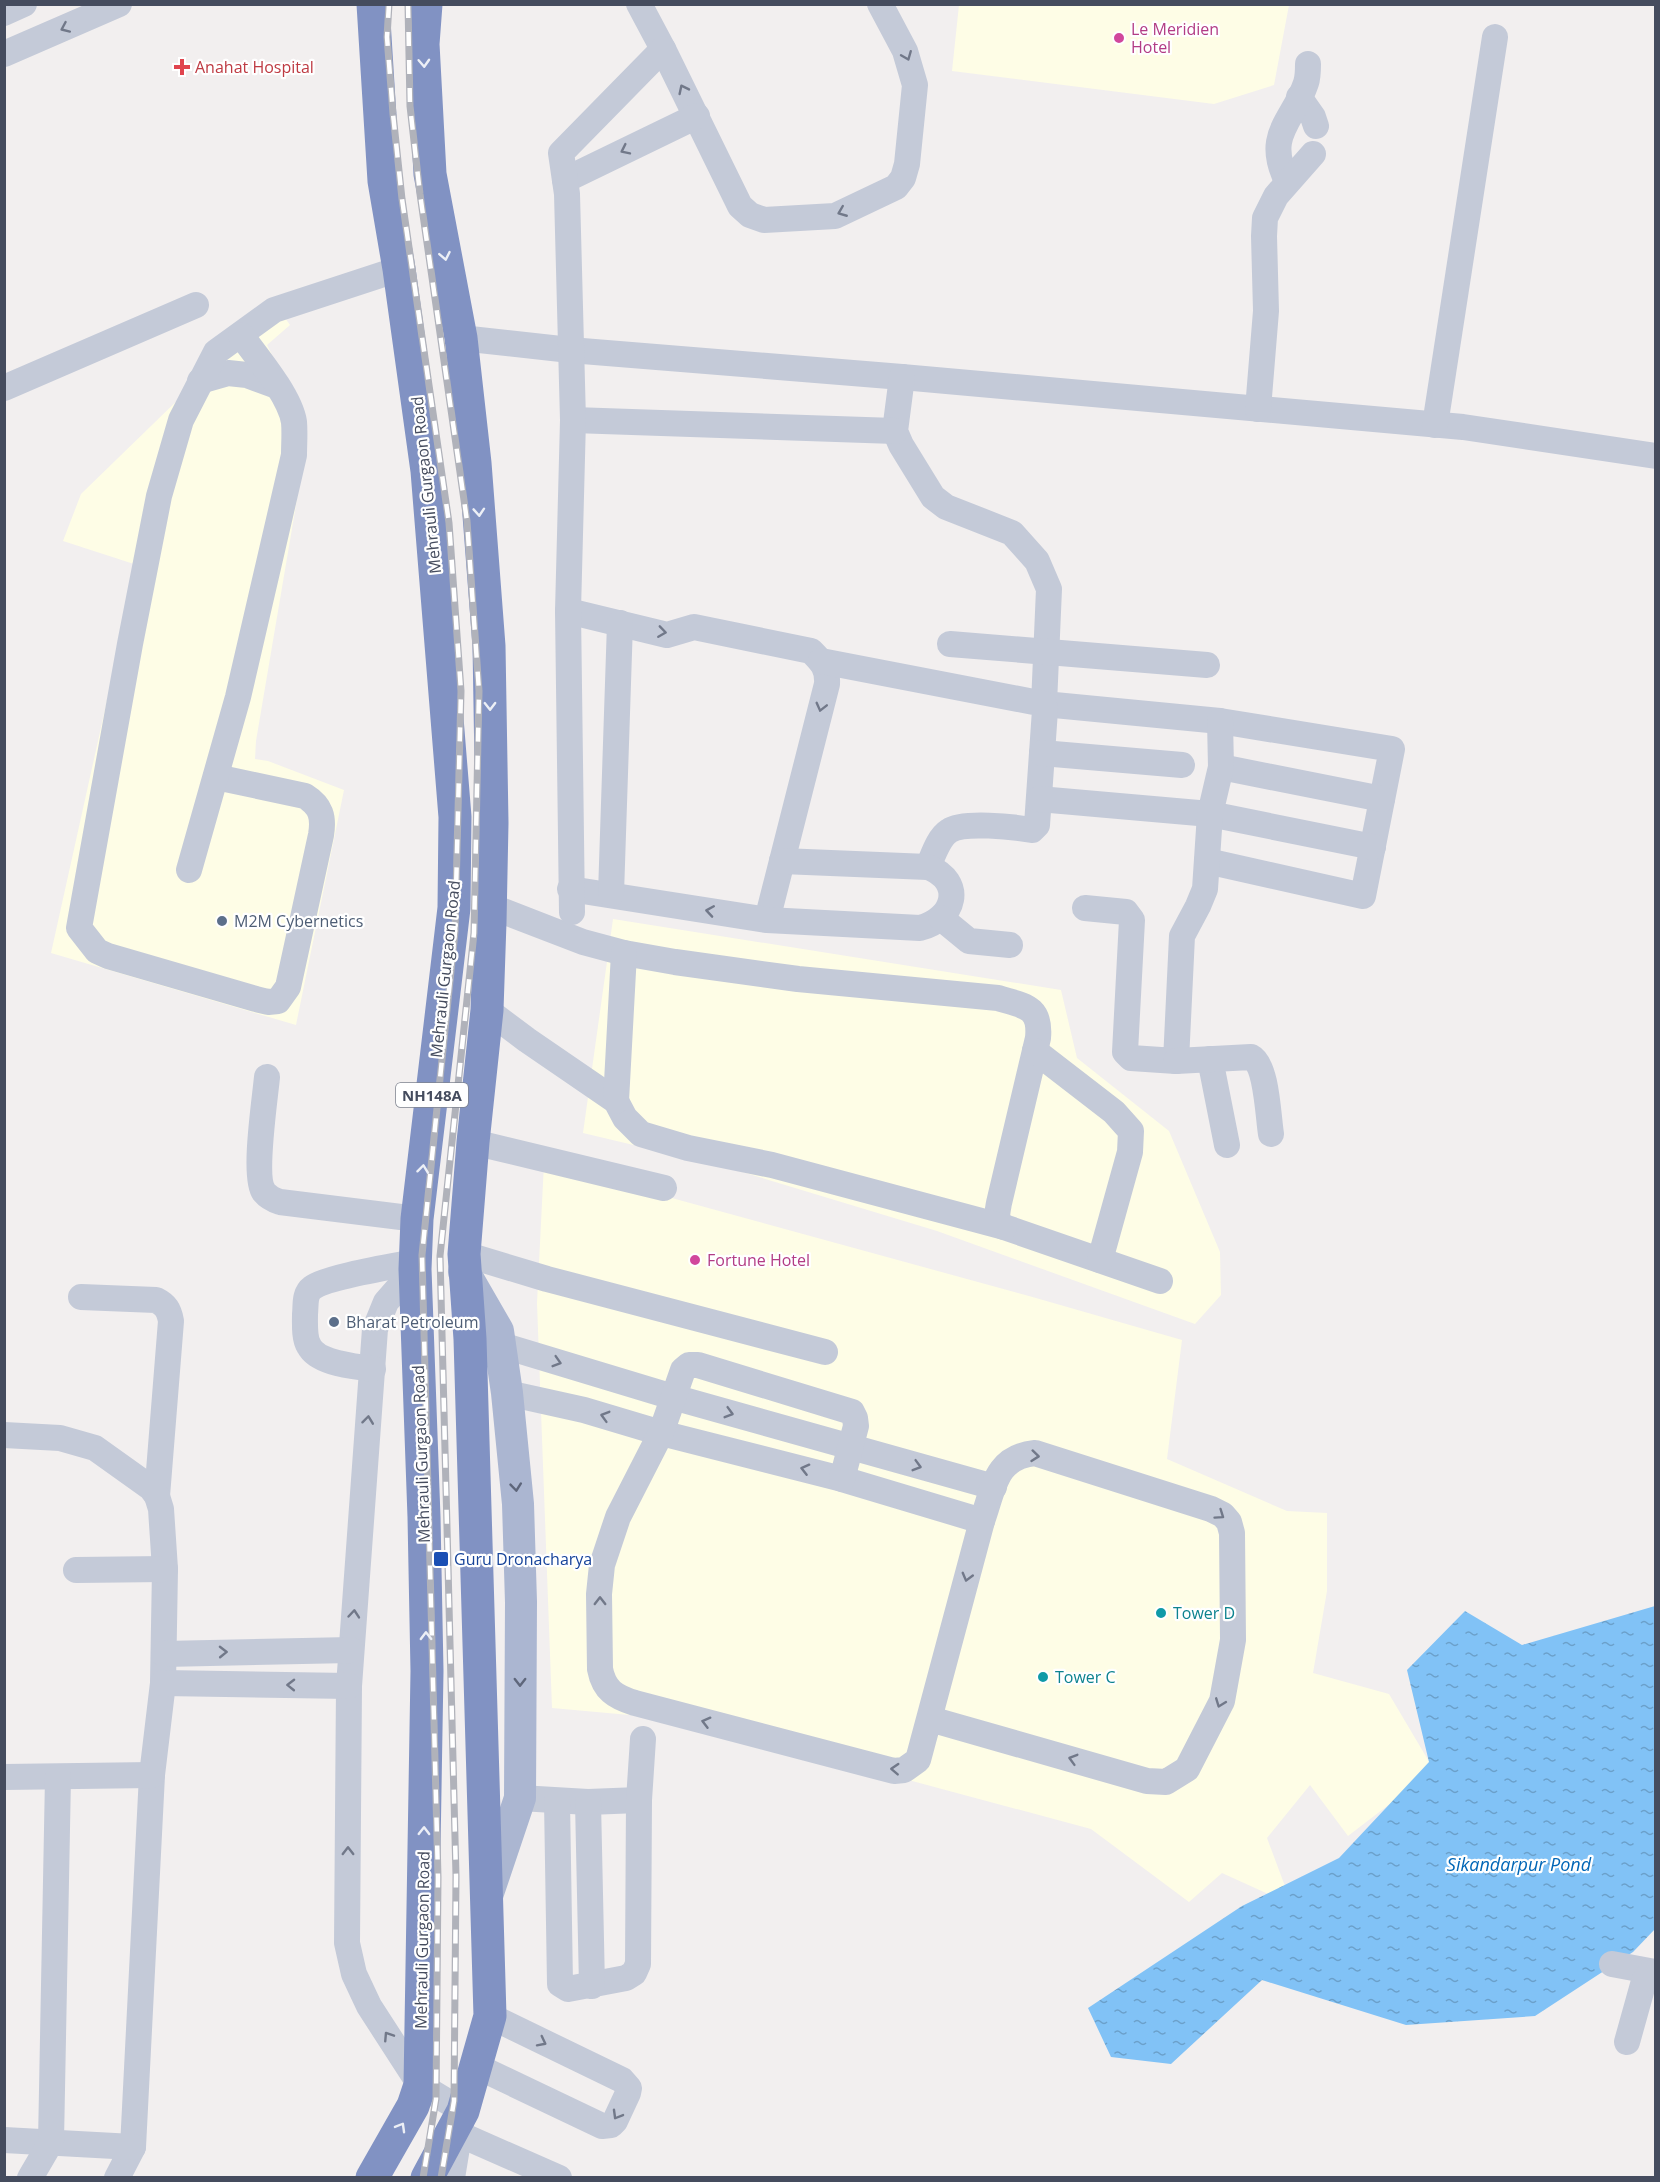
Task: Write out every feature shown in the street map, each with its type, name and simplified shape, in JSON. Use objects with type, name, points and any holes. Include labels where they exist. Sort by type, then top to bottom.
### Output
[{"type":"highway","name":"Mehrauli Gurgaon Road","points":[[372,2178],[413,2106],[420,2085],[427,1671],[415,1265],[417,1219],[454,908],[455,817],[427,471],[399,269],[384,181],[373,4]]},
{"type":"highway","name":"NH148A","points":[[426,4],[423,44],[430,174],[461,338],[475,463],[489,646],[492,823],[486,1010],[472,1142],[464,1263],[470,1340],[490,2016],[461,2122],[427,2178]]},
{"type":"highway","points":[[427,471],[475,463]]},
{"type":"main road","points":[[464,1263],[498,1331],[507,1393],[518,1504],[521,1602],[520,1798],[487,1894]]},
{"type":"street","points":[[4,13],[24,4]]},
{"type":"street","points":[[4,54],[119,4]]},
{"type":"street","points":[[639,4],[740,206],[750,215],[764,220],[835,216],[896,187],[903,178],[907,164],[915,85],[905,51],[880,4]]},
{"type":"street","points":[[1435,425],[1495,37]]},
{"type":"street","points":[[663,49],[561,153],[566,180],[573,420],[568,611],[571,900],[611,894],[767,920],[920,928],[932,925],[941,918],[949,908],[952,899],[951,889],[945,878],[928,867],[782,861]]},
{"type":"street","points":[[1287,181],[1280,166],[1279,146],[1283,126],[1307,81],[1308,64]]},
{"type":"street","points":[[1299,98],[1313,117],[1316,126]]},
{"type":"street","points":[[566,180],[697,116]]},
{"type":"street","points":[[1258,409],[1266,310],[1265,218],[1287,181],[1297,174],[1313,154]]},
{"type":"street","points":[[216,777],[305,796],[315,802],[321,812],[323,822],[321,836],[288,987],[278,1000],[268,1002],[256,999],[108,956],[98,951],[79,928],[159,496],[181,420],[216,352],[274,310],[399,269]]},
{"type":"street","points":[[4,388],[196,305]]},
{"type":"street","points":[[189,870],[238,697],[294,455],[293,420],[277,386],[241,335]]},
{"type":"street","points":[[461,338],[570,350],[1463,427],[1656,456]]},
{"type":"street","points":[[200,381],[228,373],[247,375],[277,386]]},
{"type":"street","points":[[903,377],[896,414],[896,431],[901,445],[933,497],[946,507],[1012,533],[1037,561],[1049,589],[1045,652],[1045,710],[1037,825],[1032,830],[968,826],[949,831],[937,847],[928,867]]},
{"type":"street","points":[[573,420],[896,431]]},
{"type":"street","points":[[568,611],[667,635],[694,627],[811,651],[822,661],[828,672],[827,684],[767,920]]},
{"type":"street","points":[[611,894],[620,623]]},
{"type":"street","points":[[950,644],[1207,665]]},
{"type":"street","points":[[822,661],[1044,704],[1220,721],[1392,749],[1363,896],[1207,861]]},
{"type":"street","points":[[1176,1061],[1182,936],[1205,889],[1210,814],[1221,767],[1220,721]]},
{"type":"street","points":[[1042,753],[1182,765]]},
{"type":"street","points":[[1221,767],[1382,799]]},
{"type":"street","points":[[1039,799],[1210,814],[1373,847]]},
{"type":"street","points":[[490,906],[583,942],[624,953],[798,979],[998,998],[1028,1007],[1036,1015],[1039,1024],[1035,1051],[999,1203],[998,1223],[1004,1227]]},
{"type":"street","points":[[1085,908],[1126,912],[1132,920],[1125,1052],[1131,1058],[1176,1061],[1251,1057],[1257,1060],[1262,1071],[1271,1134]]},
{"type":"street","points":[[941,918],[969,941],[1010,945]]},
{"type":"street","points":[[616,1101],[624,953]]},
{"type":"street","points":[[486,1010],[616,1101],[626,1118],[641,1134],[688,1148],[772,1165],[1004,1227],[1160,1281]]},
{"type":"street","points":[[1035,1051],[1114,1112],[1131,1131],[1130,1152],[1100,1260]]},
{"type":"street","points":[[1210,1059],[1227,1145]]},
{"type":"street","points":[[267,1077],[259,1172],[263,1191],[280,1202],[417,1219]]},
{"type":"street","points":[[472,1142],[664,1188]]},
{"type":"street","points":[[464,1263],[548,1279],[825,1352]]},
{"type":"street","points":[[373,1369],[340,1364],[319,1357],[309,1346],[305,1326],[306,1298],[312,1288],[334,1279],[415,1265]]},
{"type":"street","points":[[415,1265],[386,1302],[375,1329],[349,1686],[347,1943],[354,1974],[369,2006],[420,2085],[461,2122],[554,2176]]},
{"type":"street","points":[[81,1297],[156,1300],[165,1305],[171,1321],[157,1496],[165,1569],[163,1683],[152,1775],[133,2147],[117,2178]]},
{"type":"street","points":[[501,1345],[673,1397],[994,1487]]},
{"type":"street","points":[[842,1479],[856,1426],[852,1412],[698,1365],[689,1365],[683,1370],[661,1432],[618,1516],[602,1564],[599,1594],[600,1669],[602,1681],[609,1692],[634,1703],[894,1771],[904,1770],[918,1760],[982,1521],[994,1487],[1007,1462],[1023,1455],[1035,1454],[1211,1509],[1223,1515],[1230,1522],[1233,1640],[1222,1701],[1187,1769],[1166,1782],[1147,1781],[930,1719]]},
{"type":"street","points":[[507,1393],[584,1410],[842,1479],[982,1521]]},
{"type":"street","points":[[4,1435],[60,1438],[95,1448],[152,1488],[157,1496]]},
{"type":"street","points":[[76,1570],[165,1569]]},
{"type":"street","points":[[164,1654],[351,1650]]},
{"type":"street","points":[[163,1683],[349,1686]]},
{"type":"street","points":[[557,1801],[560,1984],[568,1989],[626,1978],[639,1964],[639,1800],[643,1739]]},
{"type":"street","points":[[4,1777],[152,1775]]},
{"type":"street","points":[[30,2178],[51,2142],[58,1777]]},
{"type":"street","points":[[520,1798],[588,1802],[639,1800]]},
{"type":"street","points":[[588,1802],[592,1986]]},
{"type":"street","points":[[1612,1964],[1655,1972]]},
{"type":"street","points":[[1627,2042],[1644,1981],[1655,1972]]},
{"type":"street","points":[[476,2066],[602,2126],[611,2125],[615,2121],[628,2093],[629,2088],[622,2080],[490,2016]]},
{"type":"street","points":[[452,2178],[461,2122]]},
{"type":"street","points":[[4,2140],[133,2147]]},
{"type":"shaded area","name":"Le Meridien Hotel","points":[[959,4],[1289,5],[1274,85],[1214,104],[952,71]]},
{"type":"shaded area","points":[[274,302],[290,325],[267,345],[293,396],[307,440],[256,741],[255,759],[268,761],[344,790],[296,1025],[51,953],[137,565],[63,541],[81,494],[187,391],[191,372],[215,347]]},
{"type":"shaded area","points":[[613,919],[1061,990],[1077,1058],[1169,1131],[1220,1252],[1221,1295],[1195,1324],[937,1231],[726,1167],[583,1133]]},
{"type":"shaded area","points":[[544,1163],[1182,1340],[1167,1459],[1287,1511],[1327,1513],[1327,1591],[1313,1673],[1389,1694],[1434,1770],[1348,1836],[1310,1785],[1267,1838],[1292,1905],[1222,1873],[1189,1902],[1091,1829],[685,1720],[552,1708],[537,1303]]},
{"type":"water","name":"Sikandarpur Pond","points":[[1655,1606],[1655,1929],[1633,1952],[1535,2016],[1406,2025],[1262,1980],[1171,2064],[1111,2057],[1088,2008],[1242,1906],[1339,1858],[1429,1762],[1407,1670],[1465,1611],[1522,1645]]},
{"type":"railway","points":[[389,4],[387,37],[393,114],[402,199],[449,523],[461,691],[455,932],[422,1255],[438,1877],[436,2099],[423,2178]]},
{"type":"railway","points":[[408,4],[410,106],[420,194],[467,521],[479,691],[474,933],[440,1256],[456,1876],[454,2101],[441,2178]]},
{"type":"place","name":"Le Meridien Hotel","points":[[1119,38]]},
{"type":"place","name":"Anahat Hospital","points":[[182,67]]},
{"type":"place","name":"M2M Cybernetics","points":[[222,921]]},
{"type":"place","name":"Fortune Hotel","points":[[695,1260]]},
{"type":"place","name":"Bharat Petroleum","points":[[334,1322]]},
{"type":"place","name":"Guru Dronacharya","points":[[441,1559]]},
{"type":"place","name":"Tower D","points":[[1161,1613]]},
{"type":"place","name":"Tower C","points":[[1043,1677]]}]
